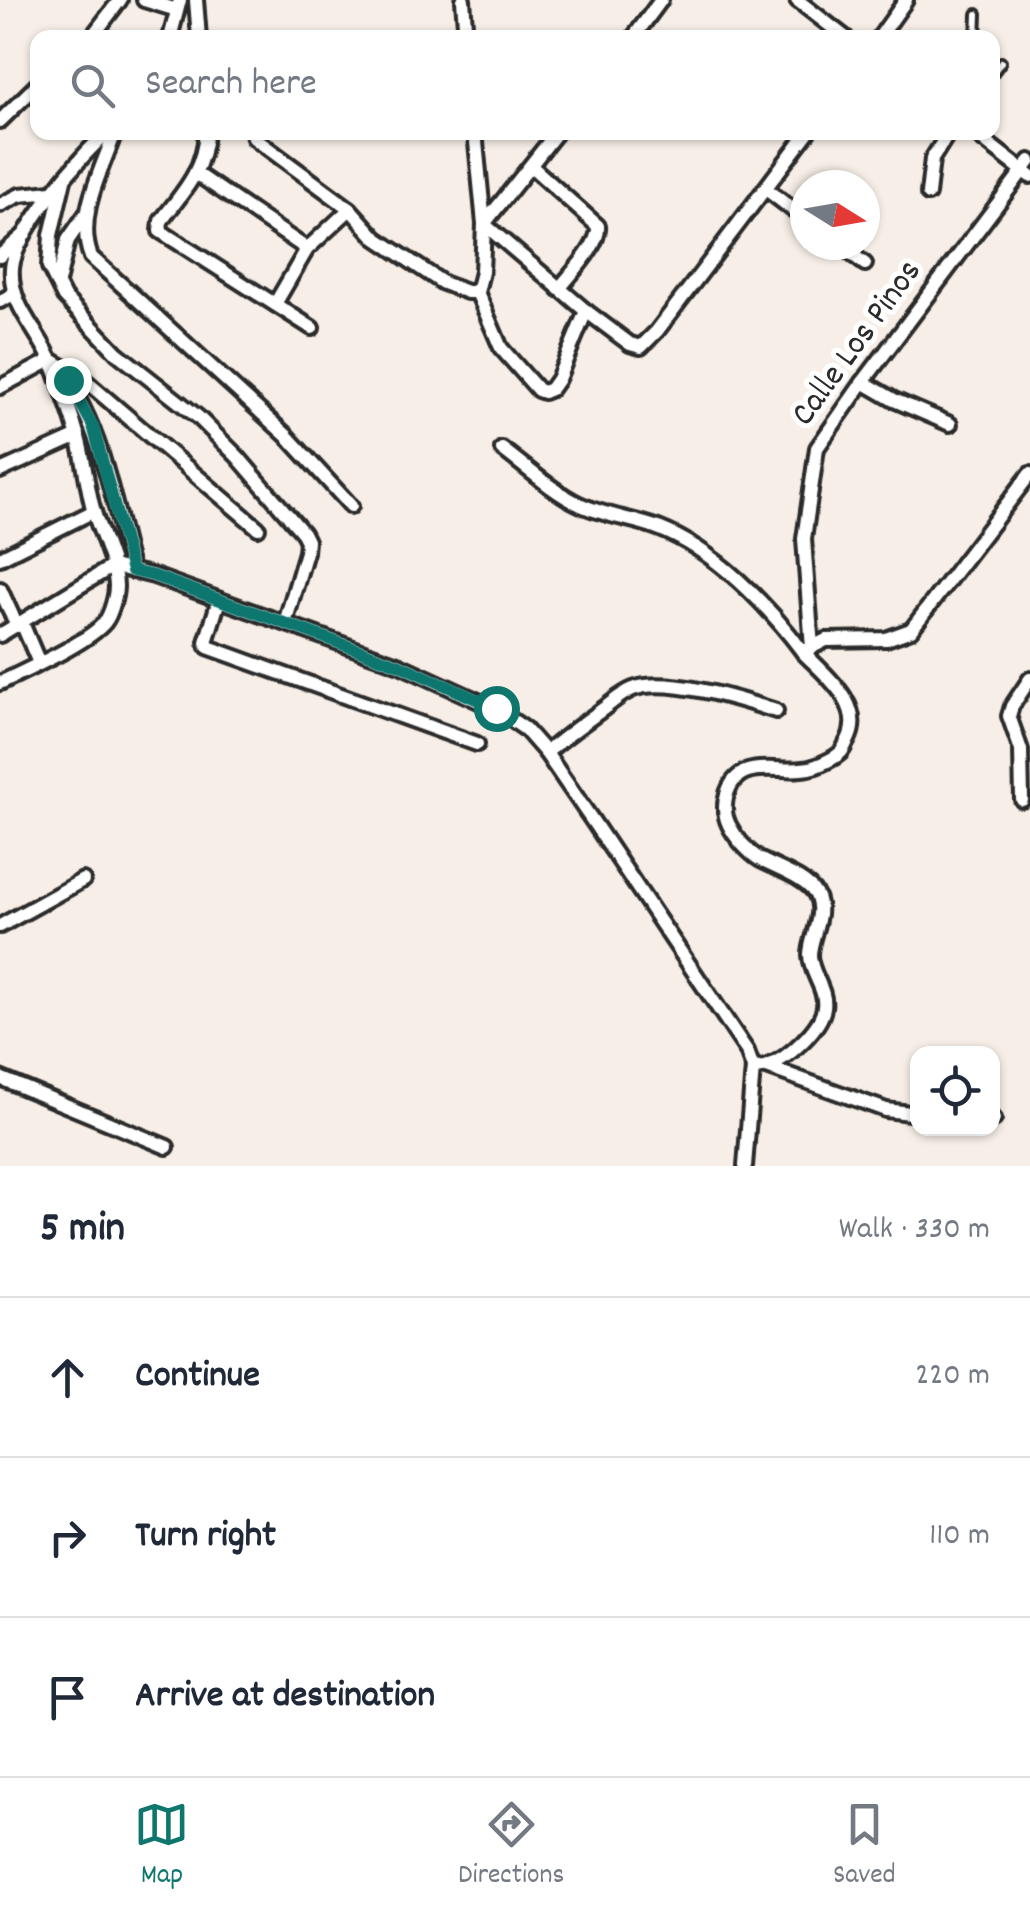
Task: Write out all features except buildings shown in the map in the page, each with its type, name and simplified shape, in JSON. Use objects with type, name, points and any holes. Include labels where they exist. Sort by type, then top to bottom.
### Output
[{"type":"street","points":[[97,30],[120,0]]},
{"type":"street","points":[[144,0],[178,5],[172,30]]},
{"type":"street","points":[[196,0],[199,30]]},
{"type":"street","points":[[462,0],[465,30]]},
{"type":"street","points":[[643,30],[661,0]]},
{"type":"street","points":[[797,0],[836,30]]},
{"type":"street","points":[[885,30],[906,0]]},
{"type":"street","points":[[0,121],[30,92]]},
{"type":"street","points":[[99,140],[52,192],[12,263],[12,283],[16,302],[51,360],[68,380],[93,426],[132,571]]},
{"type":"street","points":[[109,140],[87,212],[85,244],[90,257],[287,436],[351,506]]},
{"type":"street","points":[[205,140],[197,174],[162,221],[160,230],[312,328]]},
{"type":"street","points":[[257,140],[350,209],[376,238],[442,283],[477,292]]},
{"type":"street","points":[[476,140],[484,224],[477,292],[501,348],[538,390],[551,389],[558,379],[586,312]]},
{"type":"street","points":[[484,224],[551,140]]},
{"type":"street","points":[[484,224],[586,312],[630,344],[641,347],[802,140]]},
{"type":"street","points":[[928,194],[932,159],[945,140]]},
{"type":"street","points":[[985,140],[1028,169]]},
{"type":"street","points":[[530,166],[598,226],[596,242],[560,289]]},
{"type":"street","name":"Calle Los Pinos","points":[[807,650],[804,539],[817,448],[863,382],[1028,169]]},
{"type":"street","points":[[197,174],[307,249]]},
{"type":"street","points":[[64,178],[51,235],[49,267],[64,297],[117,353],[198,417],[303,533],[306,552],[285,623]]},
{"type":"street","points":[[766,189],[790,207]]},
{"type":"street","points":[[0,205],[20,195],[52,192]]},
{"type":"street","points":[[275,304],[307,249],[350,209]]},
{"type":"street","points":[[58,284],[68,240],[87,212]]},
{"type":"street","points":[[0,256],[28,232]]},
{"type":"street","points":[[861,260],[866,264]]},
{"type":"street","points":[[0,301],[14,294]]},
{"type":"street","points":[[0,386],[51,360]]},
{"type":"street","points":[[0,683],[94,634],[108,618],[116,588],[78,436],[51,360]]},
{"type":"street","points":[[51,360],[82,377],[258,528]]},
{"type":"street","points":[[863,382],[950,424]]},
{"type":"street","points":[[0,471],[78,436]]},
{"type":"street","points":[[502,448],[574,502],[658,528],[699,551],[746,586],[807,650],[852,710],[851,733],[840,753],[812,767],[749,770],[739,775],[726,793],[726,820],[739,840],[755,857],[788,872],[817,896],[819,914],[810,955],[824,1007],[799,1046],[760,1067]]},
{"type":"street","points":[[807,650],[826,640],[886,639],[911,630],[1030,474]]},
{"type":"street","points":[[0,558],[94,511]]},
{"type":"street","points":[[0,635],[113,566],[154,576],[400,665],[496,708],[525,729],[546,754],[760,1067],[886,1110],[910,1113]]},
{"type":"street","points":[[0,589],[40,663]]},
{"type":"street","points":[[219,600],[206,642],[208,647],[477,744]]},
{"type":"street","points":[[1022,800],[1022,750],[1009,716],[1030,679]]},
{"type":"street","points":[[546,754],[572,730],[621,696],[646,686],[691,688],[776,711]]},
{"type":"street","points":[[0,926],[83,880]]},
{"type":"street","points":[[745,1166],[760,1067]]},
{"type":"street","points":[[0,1078],[167,1148]]},
{"type":"lane","points":[[976,30],[977,14]]},
{"type":"route","points":[[68,380],[93,426],[132,571],[400,665],[496,708]]}]
